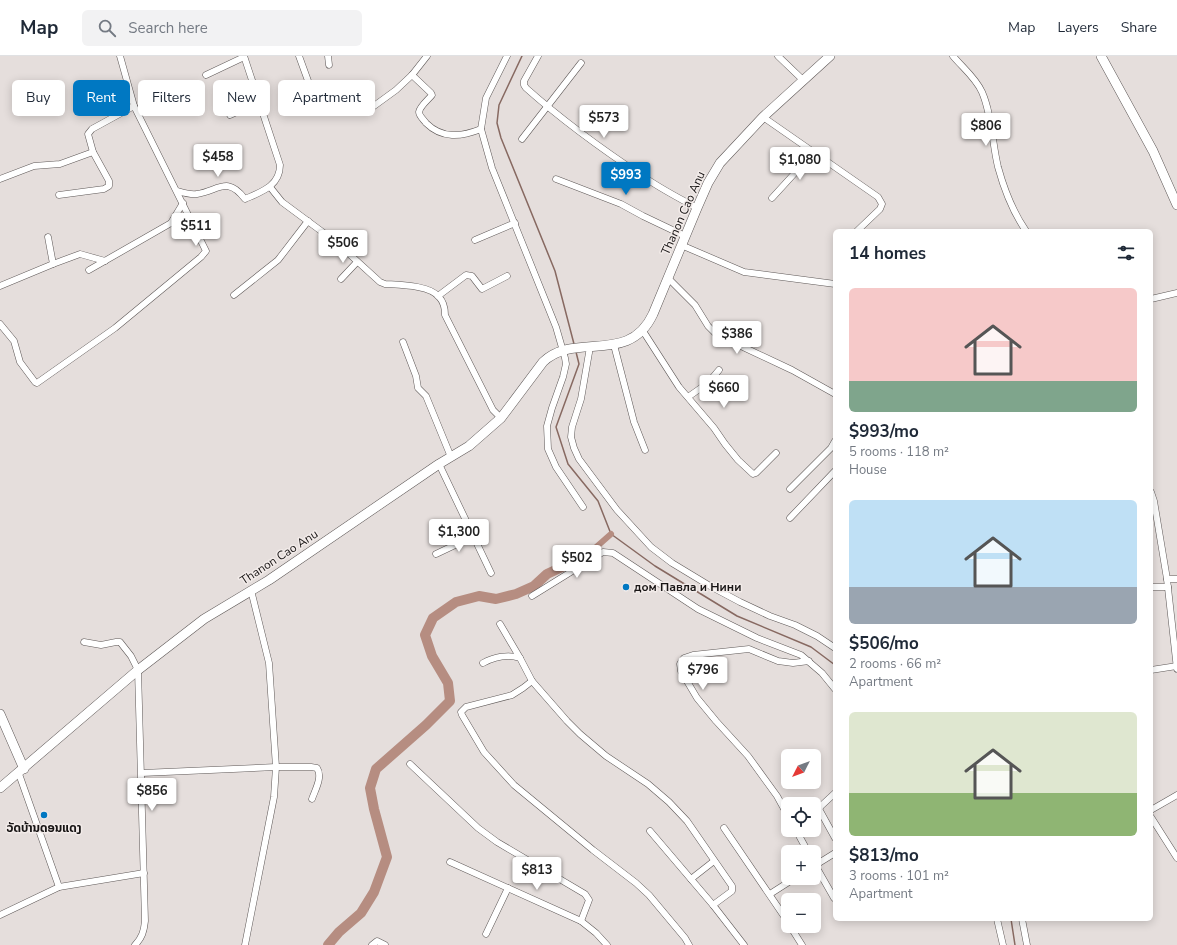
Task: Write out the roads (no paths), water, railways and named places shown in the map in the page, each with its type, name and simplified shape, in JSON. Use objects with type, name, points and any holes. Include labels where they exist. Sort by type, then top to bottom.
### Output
[{"type":"street","points":[[0,324],[15,343],[20,362],[37,384],[115,328],[205,253],[206,248],[134,106],[120,56]]},
{"type":"street","points":[[206,74],[244,56],[252,80]]},
{"type":"street","points":[[299,56],[308,80]]},
{"type":"street","points":[[328,56],[329,65]]},
{"type":"street","points":[[375,105],[396,90],[412,75],[427,56]]},
{"type":"street","points":[[507,56],[486,98],[481,129],[492,168],[566,350],[566,364],[563,378],[547,426],[548,449],[556,467],[583,507]]},
{"type":"street","points":[[538,56],[526,77],[524,85],[547,107],[576,130],[644,178],[697,208]]},
{"type":"street","points":[[778,56],[803,80]]},
{"type":"street","name":"Thanon Cao Anu","points":[[643,331],[651,319],[669,279],[681,245],[708,183],[720,163],[763,117],[830,56]]},
{"type":"street","points":[[953,56],[979,85],[982,92],[991,123],[998,167],[1010,202],[1025,229]]},
{"type":"street","points":[[1101,56],[1153,151],[1177,205]]},
{"type":"street","points":[[522,139],[581,63]]},
{"type":"street","points":[[412,75],[432,95],[419,112],[420,116],[434,130],[453,136],[462,135],[481,129]]},
{"type":"street","points":[[59,195],[104,189],[109,186],[109,181],[93,152],[88,136],[90,130],[134,106]]},
{"type":"street","points":[[177,191],[191,195],[216,187],[228,186],[235,189],[245,199],[270,187],[279,175],[280,165],[264,116]]},
{"type":"street","points":[[763,117],[878,197],[881,201],[880,209],[859,229]]},
{"type":"street","points":[[0,179],[34,166],[60,164],[93,152]]},
{"type":"street","points":[[772,198],[814,152]]},
{"type":"street","points":[[556,179],[621,204],[685,236]]},
{"type":"street","points":[[270,187],[282,202],[336,242],[383,284],[422,288],[438,296],[444,304],[445,315],[493,410],[501,418]]},
{"type":"street","points":[[89,270],[171,223],[183,203]]},
{"type":"street","points":[[234,295],[278,260],[308,221]]},
{"type":"street","points":[[475,240],[514,223]]},
{"type":"street","points":[[48,237],[52,264]]},
{"type":"street","points":[[681,245],[744,272],[833,284]]},
{"type":"street","points":[[0,286],[80,254],[105,261]]},
{"type":"street","points":[[341,279],[357,262]]},
{"type":"street","points":[[438,296],[466,275],[472,276],[482,289],[507,276]]},
{"type":"street","points":[[669,279],[695,305],[708,326],[719,337],[792,370],[833,393]]},
{"type":"street","points":[[1153,299],[1177,293]]},
{"type":"street","points":[[566,350],[614,345],[634,337],[643,331],[679,387],[714,428],[725,444],[753,474],[756,474],[776,453]]},
{"type":"street","points":[[403,342],[416,376],[418,388],[426,396],[451,457]]},
{"type":"street","points":[[614,345],[634,422],[645,450]]},
{"type":"street","points":[[590,347],[581,399],[572,427],[571,438],[579,459],[617,510],[651,548],[672,562],[710,586],[740,602],[770,616],[796,625],[833,647]]},
{"type":"street","name":"Thanon Cao Anu","points":[[0,788],[138,670],[204,619],[287,568],[439,464],[468,446],[501,418],[543,362],[550,356],[566,350]]},
{"type":"street","points":[[688,397],[708,383],[719,370]]},
{"type":"street","points":[[708,383],[723,400],[740,382]]},
{"type":"street","points":[[790,489],[833,451]]},
{"type":"street","points":[[439,464],[492,573]]},
{"type":"street","points":[[790,518],[833,473]]},
{"type":"street","points":[[1153,498],[1167,579],[1177,669]]},
{"type":"street","points":[[436,554],[474,536]]},
{"type":"street","points":[[532,596],[603,552],[608,552],[622,558],[698,609],[757,638],[802,655],[833,687]]},
{"type":"street","points":[[1167,579],[1177,579]]},
{"type":"street","points":[[1153,587],[1168,587]]},
{"type":"street","points":[[245,945],[274,797],[276,767],[269,664],[251,590]]},
{"type":"street","points":[[500,624],[532,681],[567,721],[606,756],[648,784],[669,802],[687,822],[732,888],[732,891],[713,905]]},
{"type":"street","points":[[84,642],[101,645],[120,642],[131,656],[138,670],[145,921],[144,932],[135,945]]},
{"type":"street","points":[[781,803],[752,761],[697,698],[680,671],[680,664],[684,658],[693,654],[749,649],[778,661],[793,663],[808,661]]},
{"type":"street","points":[[483,663],[492,658],[514,656],[520,658]]},
{"type":"street","points":[[1153,670],[1176,666]]},
{"type":"street","points":[[532,681],[512,695],[466,707],[460,712],[484,752],[514,786],[592,850],[636,883],[654,901],[688,945]]},
{"type":"street","points":[[0,714],[21,771],[59,887]]},
{"type":"street","points":[[410,764],[478,828],[497,842],[585,894],[589,900],[581,921]]},
{"type":"street","points":[[142,772],[311,767],[317,768],[319,772],[319,779],[312,799]]},
{"type":"street","points":[[833,795],[819,809],[833,834]]},
{"type":"street","points":[[1153,809],[1177,795]]},
{"type":"street","points":[[1153,820],[1177,858]]},
{"type":"street","points":[[724,828],[781,911]]},
{"type":"street","points":[[650,831],[713,905],[744,945]]},
{"type":"street","points":[[821,860],[833,854]]},
{"type":"street","points":[[691,879],[714,861]]},
{"type":"street","points":[[450,862],[581,921],[596,933],[607,945]]},
{"type":"street","points":[[0,915],[59,887],[144,873]]},
{"type":"street","points":[[821,876],[833,896]]},
{"type":"street","points":[[770,894],[784,885]]},
{"type":"street","points":[[486,934],[508,888]]},
{"type":"street","points":[[997,921],[1003,945]]},
{"type":"street","points":[[1022,921],[1027,945]]},
{"type":"street","points":[[794,933],[802,945]]},
{"type":"street","points":[[372,945],[377,942],[385,945]]},
{"type":"waterway","points":[[522,56],[499,105],[497,123],[501,138],[555,271],[574,344]]},
{"type":"waterway","points":[[576,352],[579,364],[556,427],[568,464],[598,501],[611,534],[655,566],[737,616],[811,647],[833,664]]},
{"type":"waterway","points":[[562,567],[594,549],[611,534]]},
{"type":"waterway","points":[[328,945],[339,932],[361,913],[374,892],[387,857],[370,788],[376,769],[426,725],[450,701],[448,683],[432,656],[425,635],[433,618],[456,602],[479,596],[496,599],[516,594],[534,586],[547,574],[562,567]]},
{"type":"waterway","points":[[1011,921],[1015,945]]},
{"type":"place","name":"дом Павла и Нини","points":[[626,587]]},
{"type":"place","name":"ວັດບ້ານດອນແດງ","points":[[44,815]]}]
